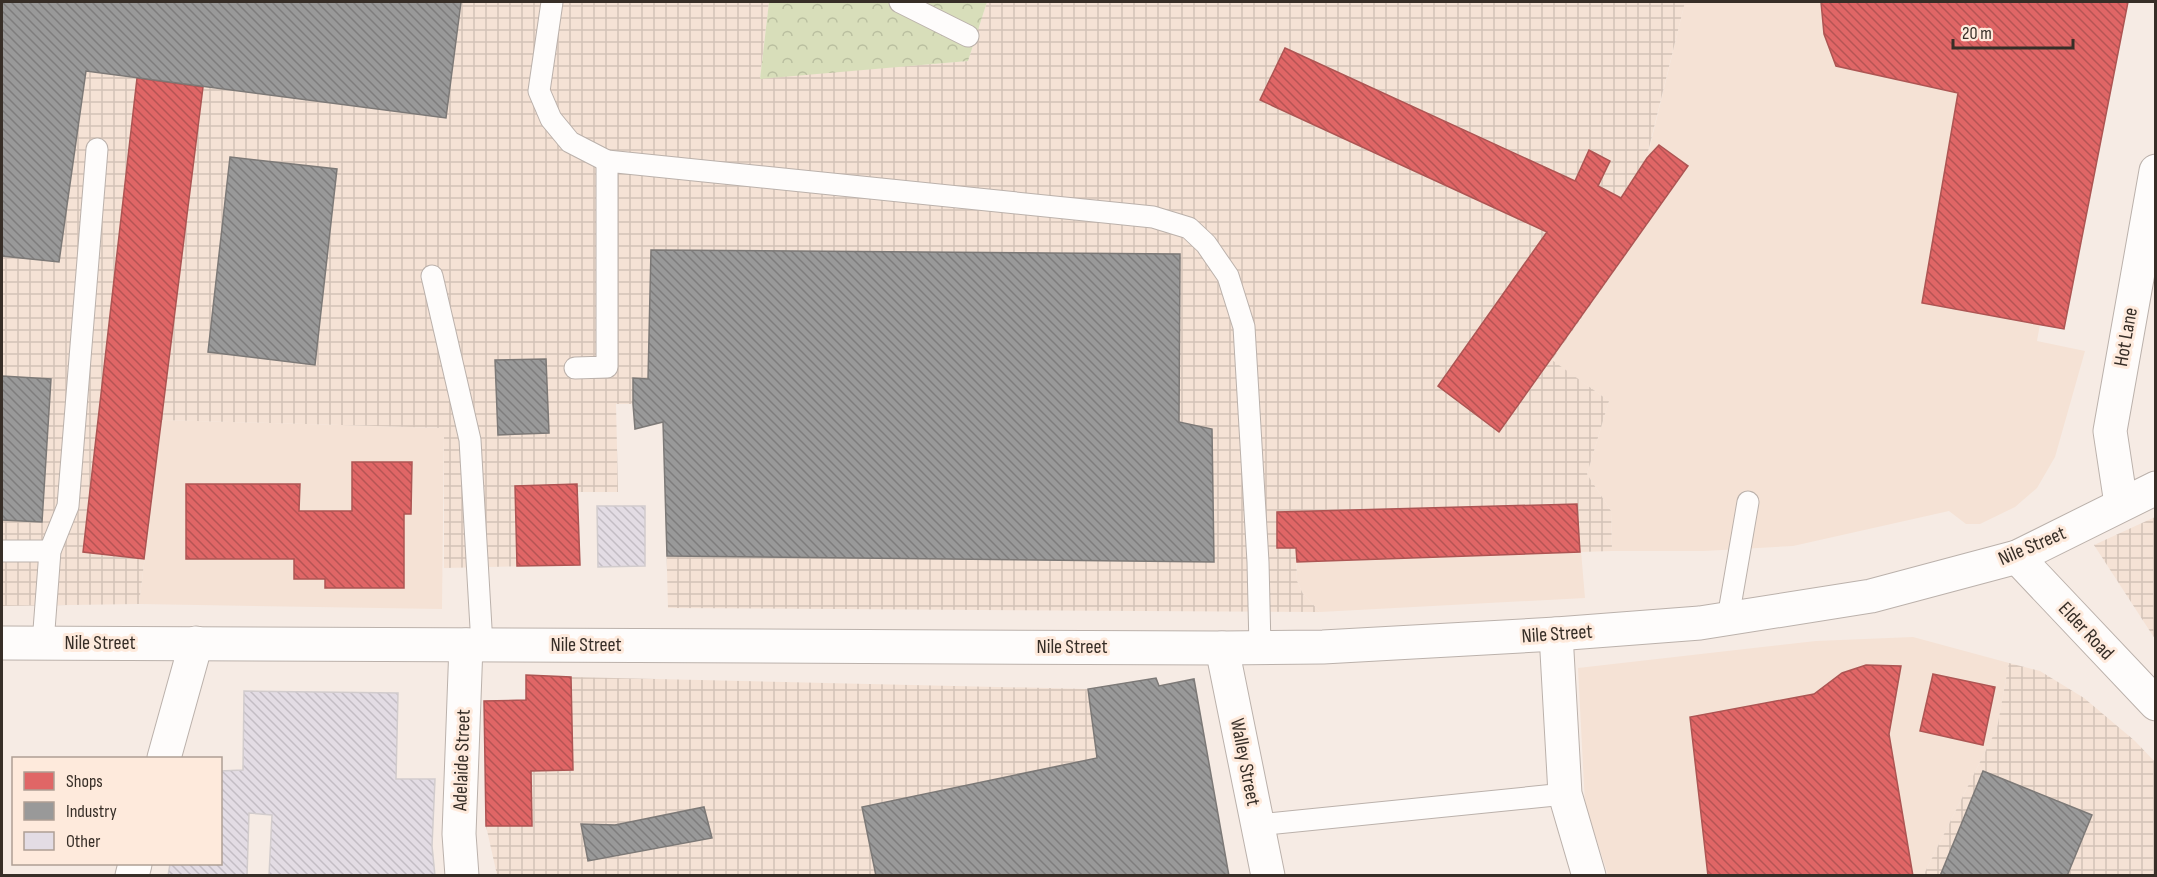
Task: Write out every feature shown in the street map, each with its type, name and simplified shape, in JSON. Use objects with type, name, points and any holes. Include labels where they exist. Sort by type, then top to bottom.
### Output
[{"type":"main road","name":"Hot Lane","points":[[2121,504],[2110,431],[2156,171]]},
{"type":"main road","name":"Nile Street","points":[[2,643],[1222,648],[1323,646],[1556,634],[1700,623],[1871,596],[2017,557],[2156,488]]},
{"type":"main road","name":"Elder Road","points":[[2017,557],[2156,704]]},
{"type":"main road","points":[[1556,634],[1566,794],[1589,876]]},
{"type":"main road","points":[[165,757],[196,643]]},
{"type":"main road","name":"Adelaide Street","points":[[462,876],[459,834],[474,645]]},
{"type":"main road","name":"Walley Street","points":[[1222,648],[1268,876]]},
{"type":"lane","points":[[552,2],[539,91],[550,119],[570,142],[607,161],[1153,217],[1189,228],[1206,244],[1228,276],[1244,327],[1258,562],[1260,647]]},
{"type":"lane","points":[[900,2],[968,36]]},
{"type":"lane","points":[[43,643],[50,551],[68,506],[97,149]]},
{"type":"lane","points":[[575,368],[607,367],[607,161]]},
{"type":"lane","points":[[432,276],[470,440],[474,645]]},
{"type":"lane","points":[[1728,618],[1748,502]]},
{"type":"lane","points":[[2,551],[50,551]]},
{"type":"lane","points":[[1258,825],[1566,794]]},
{"type":"shaded area","points":[[2,2],[769,2],[760,78],[968,61],[987,2],[1685,2],[1647,156],[1659,145],[1688,166],[1552,360],[1609,401],[1587,474],[1611,511],[1612,551],[1580,552],[1577,504],[1278,512],[1277,548],[1296,548],[1297,581],[1303,594],[1320,612],[668,608],[663,422],[635,429],[633,404],[616,404],[618,492],[578,492],[580,565],[444,568],[444,428],[162,420],[139,604],[2,606]]},
{"type":"shaded area","points":[[1685,2],[2128,2],[2064,329],[2040,324],[2037,341],[2085,351],[2055,457],[2037,488],[2015,507],[1980,524],[1966,524],[1949,511],[1793,546],[1704,551],[1612,551],[1611,511],[1587,474],[1609,401],[1551,360],[1687,166],[1647,158]]},
{"type":"shaded area","points":[[162,420],[444,428],[442,609],[139,604]]},
{"type":"shaded area","points":[[1577,504],[1585,598],[1320,612],[1303,594],[1297,581],[1297,562],[1277,548],[1277,512]]},
{"type":"shaded area","points":[[2155,517],[2155,639],[2094,545]]},
{"type":"shaded area","points":[[1913,637],[2009,663],[1997,728],[1923,876],[1608,875],[1585,805],[1578,668],[1816,641]]},
{"type":"shaded area","points":[[2009,663],[2040,671],[2084,698],[2135,741],[2155,762],[2155,875],[1923,876],[1997,728]]},
{"type":"shaded area","points":[[571,677],[1088,689],[1156,678],[1159,685],[1194,679],[1229,875],[497,875],[486,826],[532,826],[531,771],[573,770]]},
{"type":"green space","points":[[769,2],[987,2],[968,61],[760,79]]},
{"type":"building: Shops","points":[[1821,2],[2128,2],[2064,329],[1922,303],[1958,93],[1836,66],[1824,34]]},
{"type":"building: Shops","points":[[1285,48],[1575,181],[1589,150],[1610,161],[1598,186],[1621,198],[1647,158],[1659,145],[1688,166],[1499,432],[1438,386],[1547,232],[1260,100]]},
{"type":"building: Shops","points":[[137,78],[203,87],[144,559],[83,552]]},
{"type":"building: Shops","points":[[352,462],[412,462],[411,514],[404,514],[404,588],[325,588],[325,579],[294,579],[294,559],[186,559],[186,484],[300,484],[299,511],[352,511]]},
{"type":"building: Shops","points":[[577,484],[580,565],[517,566],[515,486]]},
{"type":"building: Shops","points":[[1577,504],[1580,552],[1297,562],[1296,548],[1277,548],[1277,512]]},
{"type":"building: Shops","points":[[1866,665],[1901,666],[1889,734],[1913,876],[1708,876],[1690,717],[1814,694],[1842,673]]},
{"type":"building: Shops","points":[[1933,674],[1995,687],[1983,745],[1920,731]]},
{"type":"building: Shops","points":[[526,675],[571,677],[573,770],[531,771],[532,826],[486,826],[484,701],[526,700]]},
{"type":"building: Industry","points":[[2,2],[461,2],[446,118],[86,71],[59,262],[2,256]]},
{"type":"building: Industry","points":[[230,157],[337,169],[315,365],[208,352]]},
{"type":"building: Industry","points":[[651,250],[1180,254],[1179,422],[1212,429],[1214,562],[667,556],[663,422],[635,429],[633,404],[633,378],[648,379]]},
{"type":"building: Industry","points":[[546,359],[549,433],[498,435],[495,360]]},
{"type":"building: Industry","points":[[2,376],[51,379],[42,522],[2,520]]},
{"type":"building: Industry","points":[[1156,678],[1159,686],[1194,679],[1229,876],[876,876],[862,807],[1097,758],[1088,689]]},
{"type":"building: Industry","points":[[1983,771],[2092,815],[2067,876],[1940,876]]},
{"type":"building: Industry","points":[[704,807],[712,838],[588,861],[581,824],[615,825]]},
{"type":"building: Other","points":[[597,506],[645,506],[645,566],[598,567]]},
{"type":"building: Other","points":[[244,691],[398,693],[396,779],[435,779],[432,846],[435,876],[269,876],[272,815],[249,813],[247,876],[168,876],[170,865],[222,865],[222,771],[243,770]]}]
